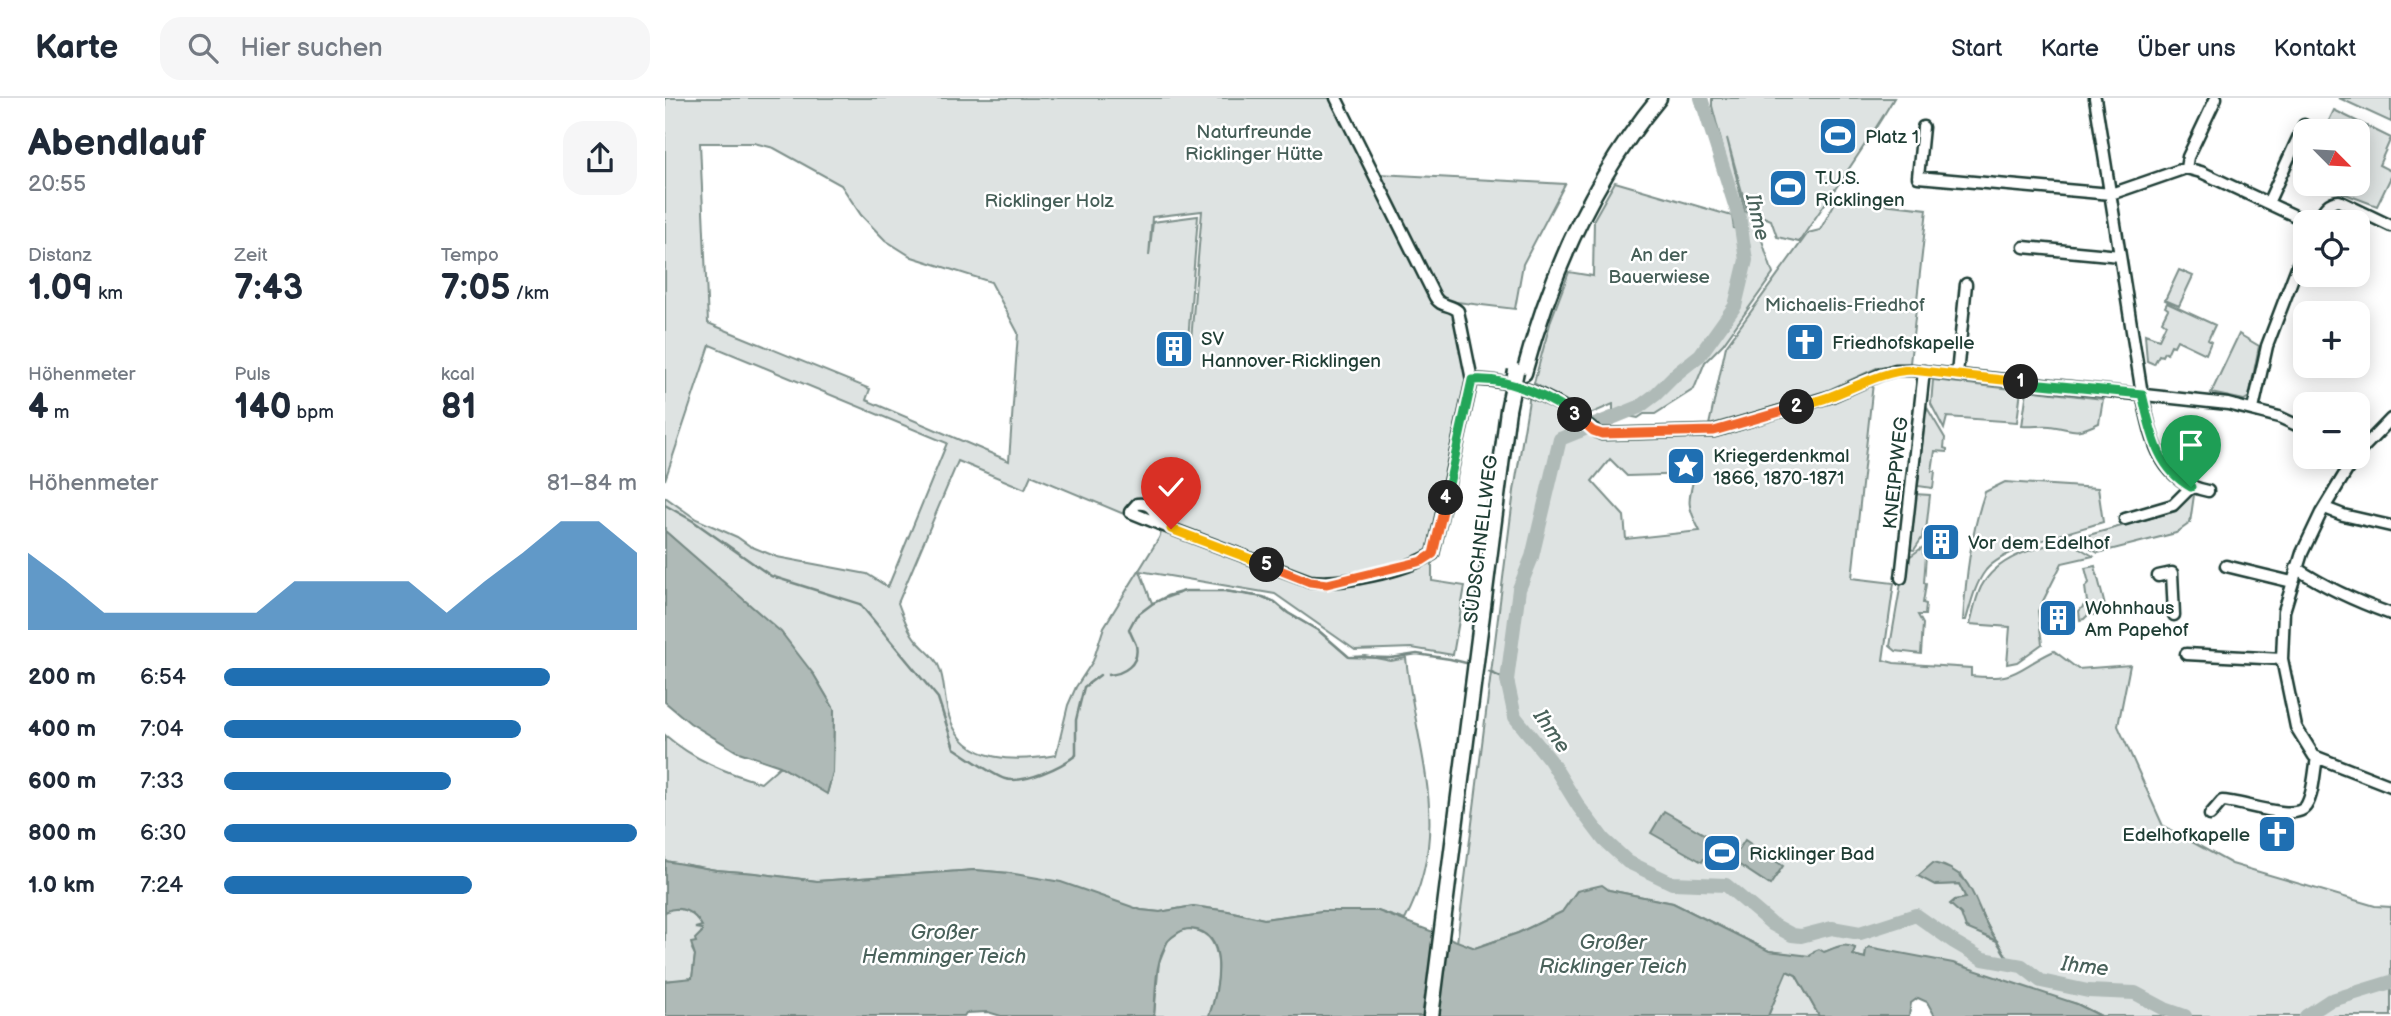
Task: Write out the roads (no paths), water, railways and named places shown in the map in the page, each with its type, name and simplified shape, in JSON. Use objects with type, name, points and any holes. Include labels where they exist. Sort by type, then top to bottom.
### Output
[{"type":"highway","name":"SÜDSCHNELLWEG","points":[[1431,1016],[1451,893],[1512,411],[1520,372],[1542,286],[1565,231],[1610,150],[1648,98]]},
{"type":"highway","name":"SÜDSCHNELLWEG","points":[[1520,372],[1573,234],[1618,155],[1659,98]]},
{"type":"highway","name":"SÜDSCHNELLWEG","points":[[1440,1016],[1451,893]]},
{"type":"street","points":[[1159,524],[1310,582],[1327,584],[1422,561],[1433,554],[1472,380],[1458,311],[1440,303],[1434,297],[1336,98]]},
{"type":"street","points":[[2095,98],[2142,394],[2150,428],[2163,462],[2175,476],[2191,487],[2208,491]]},
{"type":"street","points":[[2186,168],[2188,157],[2216,98]]},
{"type":"street","points":[[1923,127],[1918,177],[2111,194],[2186,168],[2201,172],[2293,215]]},
{"type":"street","points":[[2268,203],[2293,149]]},
{"type":"street","points":[[2324,210],[2333,201],[2358,210]]},
{"type":"street","points":[[2370,216],[2391,226]]},
{"type":"street","points":[[2024,247],[2120,256]]},
{"type":"street","points":[[2253,409],[2267,346],[2293,278]]},
{"type":"street","points":[[1957,374],[1966,284]]},
{"type":"street","points":[[1472,380],[1483,379],[1537,392],[1585,422],[1593,431],[1602,434],[1714,431],[1832,396],[1896,370],[2142,394],[2253,409],[2293,423]]},
{"type":"street","name":"KNEIPPWEG","points":[[1901,578],[1924,371]]},
{"type":"street","points":[[2370,441],[2391,419]]},
{"type":"street","points":[[2347,469],[2306,541],[2282,623],[2282,659],[2296,727],[2317,758],[2391,786]]},
{"type":"street","points":[[2125,519],[2173,505],[2191,487]]},
{"type":"street","points":[[2325,508],[2391,526]]},
{"type":"street","points":[[2226,566],[2292,582]]},
{"type":"street","points":[[2297,568],[2344,595],[2391,614]]},
{"type":"street","points":[[2158,576],[2172,573],[2174,615]]},
{"type":"street","points":[[2186,654],[2282,659]]},
{"type":"street","points":[[2210,815],[2222,801],[2279,812],[2295,814],[2301,811],[2309,798],[2317,758]]},
{"type":"water","points":[[665,531],[781,632],[814,675],[834,709],[833,772],[827,794],[780,766],[736,751],[690,723],[665,702]]},
{"type":"water","points":[[1664,811],[1714,840],[1702,862],[1651,833]]},
{"type":"water","points":[[1745,840],[1783,866],[1770,885],[1732,860]]},
{"type":"water","points":[[665,861],[716,870],[817,881],[975,870],[1009,873],[1061,882],[1141,910],[1160,912],[1193,906],[1264,919],[1322,911],[1378,911],[1475,948],[1518,933],[1562,912],[1577,891],[1602,885],[1609,890],[1673,903],[1769,951],[1810,956],[1819,949],[1824,952],[1847,946],[1855,948],[1853,955],[1865,958],[1869,947],[1953,963],[2077,1004],[2101,1016],[1935,1016],[1927,1002],[1918,998],[1911,1003],[1909,1016],[1819,1016],[1796,975],[1787,971],[1768,1016],[1209,1016],[1218,978],[1217,951],[1212,940],[1204,933],[1191,929],[1175,935],[1163,949],[1157,977],[1154,1016],[1001,1016],[988,1012],[966,1013],[964,1016],[665,1016],[665,981],[692,978],[695,955],[691,943],[696,942],[695,939],[702,932],[702,929],[695,928],[702,926],[695,917],[681,909],[665,912]]},
{"type":"water","points":[[1933,863],[1959,874],[1967,883],[1997,941],[1966,928],[1961,914],[1950,904],[1966,898],[1959,884],[1935,885],[1918,876]]},
{"type":"waterway","name":"Ihme","points":[[1701,98],[1740,221],[1746,260],[1735,306],[1700,355],[1655,395],[1639,407],[1560,439],[1532,557],[1519,589],[1507,680],[1515,717],[1550,760],[1579,807],[1604,840],[1628,862],[1672,883],[1726,885],[1772,924],[1792,935],[1801,936],[1832,928],[1860,933],[1916,915],[1983,959],[2022,966],[2041,981],[2088,991],[2135,993],[2185,1016]]},
{"type":"waterway","points":[[665,505],[693,521],[771,576],[860,604],[938,698],[954,748],[1005,779],[1032,777],[1061,765],[1076,755],[1076,720],[1084,687],[1100,675]]},
{"type":"waterway","points":[[1108,675],[1119,673],[1133,663],[1137,652],[1129,629],[1136,616],[1167,596],[1185,591],[1225,591],[1263,597],[1319,631],[1349,657],[1391,658],[1417,654],[1466,663]]},
{"type":"waterway","points":[[1489,672],[1507,680]]},
{"type":"waterway","points":[[1997,941],[2010,962]]},
{"type":"waterway","name":"Ihme","points":[[2306,1016],[2329,1001],[2391,982]]},
{"type":"place","name":"Platz 1","points":[[1838,136]]},
{"type":"place","name":"T.U.S. Ricklingen","points":[[1788,188]]},
{"type":"place","name":"Friedhofskapelle","points":[[1805,342]]},
{"type":"place","name":"SV Hannover-Ricklingen","points":[[1174,349]]},
{"type":"place","name":"Kriegerdenkmal 1866, 1870-1871","points":[[1686,466]]},
{"type":"place","name":"Vor dem Edelhof","points":[[1941,542]]},
{"type":"place","name":"Wohnhaus Am Papehof","points":[[2058,618]]},
{"type":"place","name":"Edelhofkapelle","points":[[2277,834]]},
{"type":"place","name":"Ricklinger Bad","points":[[1722,853]]},
{"type":"park label","name":"Naturfreunde Ricklinger Hütte","points":[[1254,142]]},
{"type":"park label","name":"Ricklinger Holz","points":[[1049,200]]},
{"type":"park label","name":"An der Bauerwiese","points":[[1659,265]]},
{"type":"park label","name":"Michaelis-Friedhof","points":[[1845,304]]},
{"type":"water label","name":"Großer Hemminger Teich","points":[[944,944]]},
{"type":"water label","name":"Großer Ricklinger Teich","points":[[1613,954]]}]
